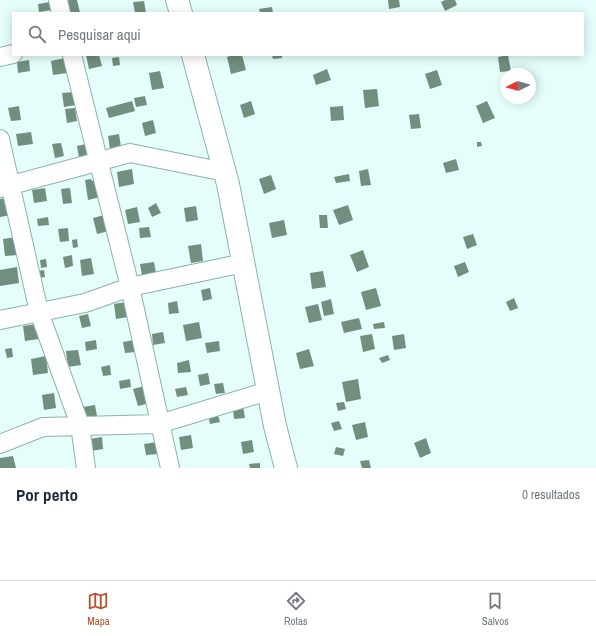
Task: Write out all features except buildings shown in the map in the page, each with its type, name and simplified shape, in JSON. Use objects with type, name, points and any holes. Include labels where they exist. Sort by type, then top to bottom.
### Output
[{"type":"main road","points":[[177,0],[181,12]]},
{"type":"main road","points":[[193,56],[225,172],[244,262],[268,391],[286,468]]},
{"type":"street","points":[[58,0],[61,12]]},
{"type":"street","points":[[0,57],[12,54]]},
{"type":"street","points":[[72,56],[130,287],[159,424],[170,468]]},
{"type":"street","points":[[0,139],[5,187],[39,312],[80,425],[86,468]]},
{"type":"street","points":[[5,187],[130,153],[225,172]]},
{"type":"street","points":[[0,320],[85,303],[130,287],[244,262]]},
{"type":"street","points":[[0,444],[44,427],[159,424],[268,391]]}]
